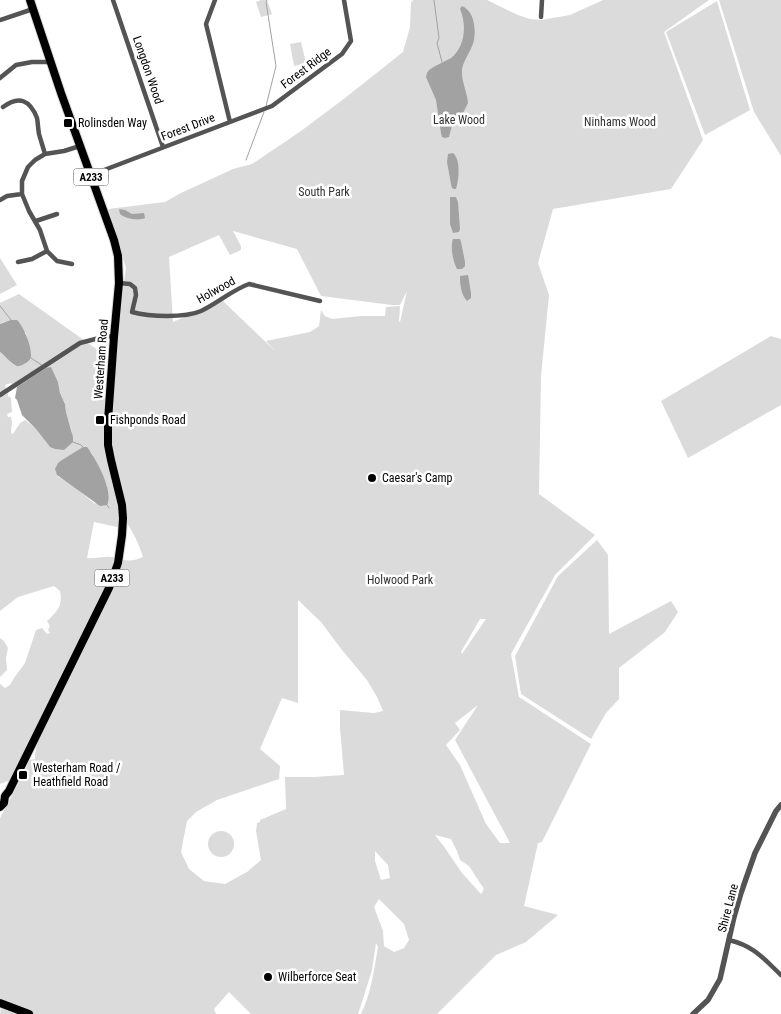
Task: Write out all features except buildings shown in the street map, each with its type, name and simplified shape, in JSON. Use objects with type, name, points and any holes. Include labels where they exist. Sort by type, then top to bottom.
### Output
[{"type":"main road","name":"Westerham Road","points":[[0,807],[4,803],[2,795],[10,791],[109,588],[118,563],[122,535],[122,512],[108,445],[108,420],[119,283],[118,256],[30,0]]},
{"type":"main road","points":[[0,1003],[29,1014]]},
{"type":"street","name":"Longdon Wood","points":[[114,0],[163,147]]},
{"type":"street","name":"Forest Drive","points":[[91,175],[230,122],[206,24],[215,0]]},
{"type":"street","name":"Forest Ridge","points":[[230,122],[272,106],[342,54],[351,41],[344,0]]},
{"type":"street","points":[[541,17],[542,0]]},
{"type":"street","points":[[0,20],[33,9]]},
{"type":"street","points":[[0,78],[16,65],[32,62],[51,62]]},
{"type":"street","points":[[3,107],[9,102],[18,100],[22,100],[29,105],[38,121],[44,154]]},
{"type":"street","points":[[72,264],[57,260],[47,251],[40,230],[22,194],[22,181],[28,167],[44,154],[64,152],[80,146]]},
{"type":"street","points":[[0,200],[7,196],[22,194]]},
{"type":"street","points":[[36,221],[57,214]]},
{"type":"street","points":[[18,262],[32,259],[47,251]]},
{"type":"street","name":"Holwood","points":[[119,283],[130,284],[135,288],[136,295],[132,312],[140,314],[188,315],[201,311],[240,287],[249,284],[320,301]]},
{"type":"street","points":[[0,395],[80,343],[107,336],[114,337]]},
{"type":"street","name":"Shire Lane","points":[[693,1014],[708,1000],[720,979],[734,917],[755,853],[776,811],[781,805]]},
{"type":"street","points":[[730,940],[746,945],[759,954],[781,975]]},
{"type":"green space","points":[[267,0],[272,14],[261,17],[256,2]]},
{"type":"green space","points":[[413,0],[487,0],[518,15],[541,20],[570,15],[603,0],[709,0],[664,32],[703,140],[671,189],[553,209],[538,263],[549,295],[541,376],[539,494],[595,535],[555,575],[511,654],[519,697],[591,744],[542,842],[538,843],[524,906],[558,915],[526,942],[496,955],[437,1014],[361,1014],[372,981],[378,947],[376,943],[372,970],[358,1014],[251,1014],[229,992],[214,1009],[216,1014],[0,1014],[2,1002],[0,1000],[0,818],[29,760],[35,759],[37,744],[58,701],[51,696],[36,731],[11,780],[0,784],[0,684],[5,688],[10,685],[25,663],[36,630],[42,628],[47,634],[50,633],[48,630],[50,626],[47,621],[60,605],[61,596],[60,591],[54,586],[18,597],[0,611],[0,397],[8,393],[8,396],[11,398],[12,412],[7,414],[8,417],[11,417],[11,433],[13,434],[20,423],[25,420],[36,429],[50,447],[72,432],[58,382],[51,368],[46,368],[44,364],[12,385],[11,383],[5,385],[6,389],[0,393],[0,352],[14,365],[19,366],[31,358],[26,333],[4,322],[0,324],[0,303],[19,294],[112,360],[126,268],[108,209],[165,202],[233,169],[252,164],[301,131],[403,52],[410,27],[411,3]],"holes":[[[233,231],[297,249],[321,296],[400,305],[407,291],[400,322],[400,306],[386,307],[385,316],[332,319],[325,316],[321,310],[319,326],[310,332],[266,341],[275,351],[222,300],[173,322],[169,257],[219,235],[230,255],[241,250],[241,246]],[[91,452],[107,486],[95,504],[72,485],[57,476]],[[94,522],[117,527],[127,523],[143,557],[131,560],[109,557],[87,558]],[[298,600],[321,622],[367,680],[383,711],[374,713],[340,710],[344,775],[285,777],[286,809],[257,823],[256,831],[261,860],[247,872],[225,884],[204,881],[189,869],[181,852],[187,821],[196,812],[217,800],[279,779],[280,766],[260,749],[282,698],[298,703]],[[480,619],[486,619],[462,654],[461,652]],[[478,705],[455,740],[510,843],[500,843],[486,824],[460,765],[446,745],[460,730],[455,723]],[[435,835],[451,839],[460,860],[469,866],[484,889],[481,894],[462,873],[445,848]],[[375,851],[388,865],[390,878],[381,880],[375,861]],[[379,899],[404,924],[409,940],[404,948],[394,952],[384,946],[383,931],[374,907]]]},
{"type":"green space","points":[[719,0],[781,0],[781,156],[754,112]]},
{"type":"green space","points":[[717,1],[750,110],[705,135],[666,32]]},
{"type":"green space","points":[[301,42],[306,63],[294,66],[290,44]]},
{"type":"green space","points":[[0,258],[17,285],[0,294]]},
{"type":"green space","points":[[771,336],[781,339],[781,405],[688,458],[661,401]]},
{"type":"green space","points":[[597,540],[608,555],[609,634],[671,601],[678,612],[665,632],[619,668],[619,699],[606,713],[591,739],[521,694],[515,656],[558,576]]},
{"type":"green space","points":[[0,638],[8,648],[6,658],[7,670],[0,677]]},
{"type":"green space","points":[[221,831],[230,835],[234,844],[230,853],[221,857],[212,853],[208,844],[212,835]]},
{"type":"shaded area","points":[[462,6],[472,16],[475,30],[473,44],[462,69],[462,78],[468,103],[462,115],[452,125],[449,137],[445,138],[442,137],[441,133],[436,100],[426,77],[429,70],[451,58],[459,48],[464,29],[460,9]]},
{"type":"shaded area","points":[[453,153],[456,156],[458,165],[456,189],[452,188],[447,162],[448,154]]},
{"type":"shaded area","points":[[450,197],[456,197],[458,202],[459,232],[453,233],[450,224]]},
{"type":"shaded area","points":[[119,209],[132,214],[144,213],[145,218],[125,217],[120,214]]},
{"type":"shaded area","points":[[453,239],[460,239],[461,242],[465,262],[465,266],[462,269],[457,269],[454,262]]},
{"type":"shaded area","points":[[468,275],[471,298],[467,301],[462,293],[460,276]]},
{"type":"shaded area","points":[[17,320],[20,323],[30,348],[30,360],[18,366],[0,352],[0,324]]},
{"type":"shaded area","points":[[51,367],[65,404],[73,437],[73,442],[64,450],[50,447],[22,415],[15,398],[17,387],[46,368]]},
{"type":"shaded area","points":[[83,447],[87,447],[103,475],[108,491],[109,499],[107,505],[100,506],[57,475],[55,469],[58,463]]},
{"type":"waterway","points":[[266,106],[276,66],[267,0]]},
{"type":"waterway","points":[[434,0],[439,38],[437,43],[442,62]]},
{"type":"waterway","points":[[246,160],[264,112]]},
{"type":"waterway","points":[[0,306],[11,320]]},
{"type":"waterway","points":[[31,358],[46,368]]},
{"type":"waterway","points":[[73,442],[83,447]]},
{"type":"place","name":"Rolinsden Way","points":[[68,123]]},
{"type":"place","name":"Fishponds Road","points":[[100,420]]},
{"type":"place","name":"Caesar's Camp","points":[[372,478]]},
{"type":"place","name":"Westerham Road / Heathfield Road","points":[[23,775]]},
{"type":"place","name":"Wilberforce Seat","points":[[268,977]]},
{"type":"park label","name":"Lake Wood","points":[[459,120]]},
{"type":"park label","name":"Ninhams Wood","points":[[620,122]]},
{"type":"park label","name":"South Park","points":[[324,192]]},
{"type":"park label","name":"Holwood Park","points":[[400,580]]}]
